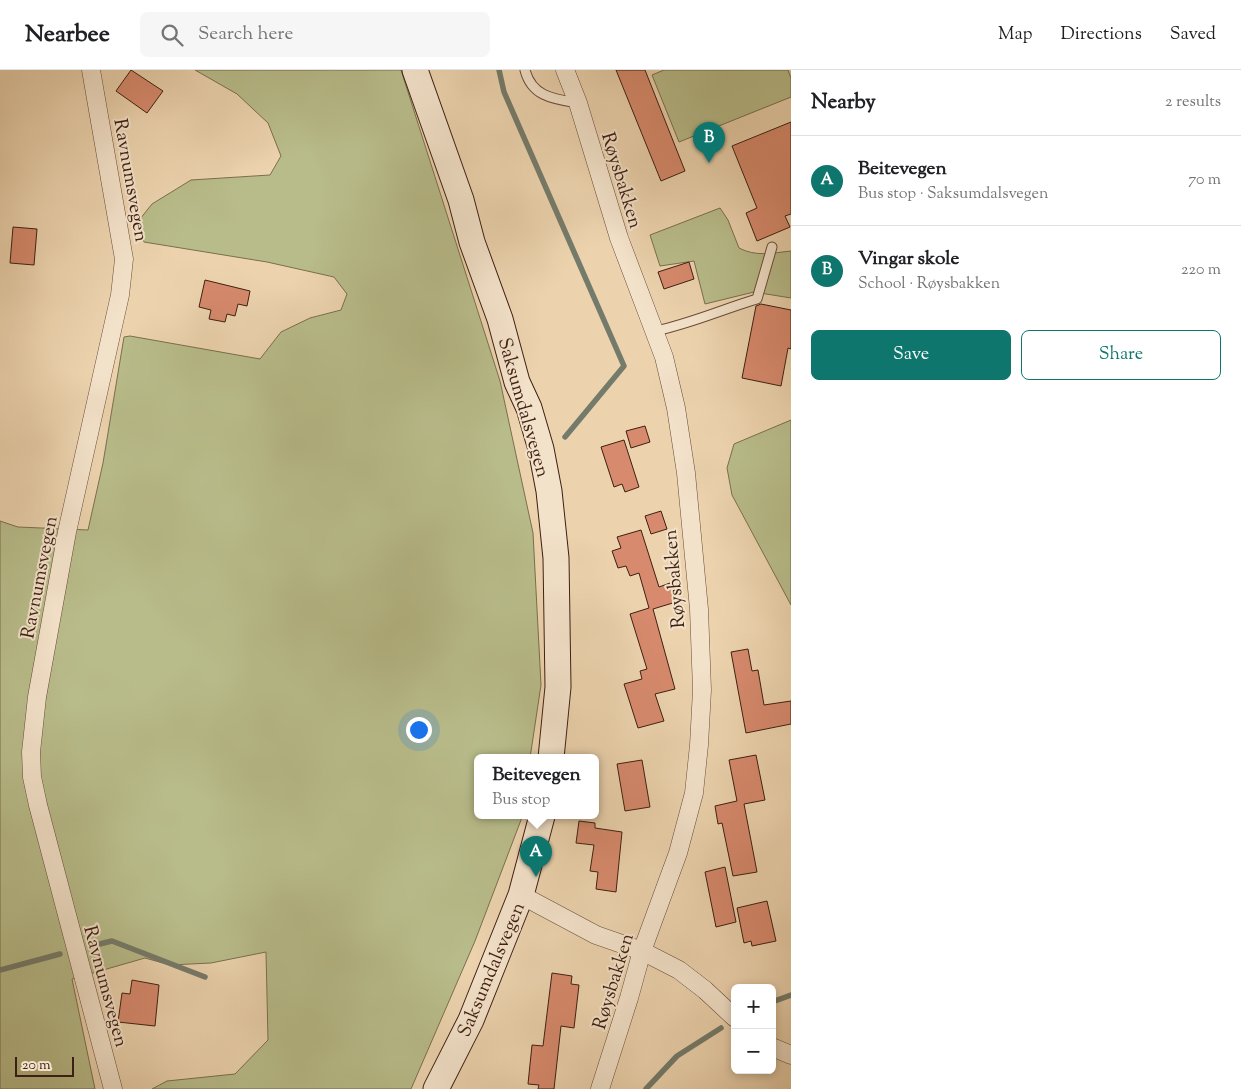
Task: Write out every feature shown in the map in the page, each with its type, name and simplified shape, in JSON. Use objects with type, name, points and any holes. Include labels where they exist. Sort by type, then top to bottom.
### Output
[{"type":"main road","name":"Saksumdalsvegen","points":[[415,70],[461,200],[472,242],[500,319],[517,382],[541,449],[549,492],[556,558],[558,687],[551,754]]},
{"type":"main road","name":"Saksumdalsvegen","points":[[436,1089],[471,1020],[521,895],[541,819]]},
{"type":"street","name":"Ravnumsvegen","points":[[91,70],[124,259],[120,295],[67,532],[37,697],[30,752],[32,777],[38,805],[113,1089]]},
{"type":"street","name":"Røysbakken","points":[[565,70],[578,103],[619,238],[655,331],[676,408],[686,474],[699,609],[702,690],[700,745],[694,794],[675,862],[642,951],[630,998],[600,1089]]},
{"type":"street","points":[[521,895],[596,935],[642,951],[679,970],[705,990],[731,1014]]},
{"type":"street","points":[[776,1049],[791,1055]]},
{"type":"lane","points":[[525,70],[534,89],[546,98],[578,103]]},
{"type":"lane","points":[[655,331],[678,326],[712,312],[757,299],[772,247]]},
{"type":"green space","points":[[195,70],[401,70],[500,381],[533,533],[541,685],[531,754],[474,754],[474,819],[521,819],[475,941],[411,1089],[152,1089],[167,1081],[235,1074],[268,1040],[266,952],[211,963],[170,965],[145,958],[72,979],[95,1089],[0,1089],[0,521],[18,527],[88,530],[103,463],[124,337],[130,336],[260,359],[281,332],[310,318],[341,310],[347,294],[334,277],[267,262],[144,242],[136,224],[152,204],[191,180],[270,175],[281,156],[268,123],[237,94]]},
{"type":"green space","points":[[664,70],[788,70],[791,78],[791,97],[679,142],[652,75]]},
{"type":"green space","points":[[720,208],[728,220],[739,248],[752,253],[791,251],[791,298],[754,292],[705,304],[694,261],[660,266],[650,235]]},
{"type":"green space","points":[[791,420],[791,605],[732,495],[727,468],[734,444]]},
{"type":"building","points":[[131,70],[163,91],[147,113],[116,91]]},
{"type":"building","points":[[616,70],[645,70],[685,171],[661,181]]},
{"type":"building","points":[[791,122],[791,214],[785,216],[790,227],[757,241],[746,213],[757,208],[732,146]]},
{"type":"building","points":[[13,227],[37,229],[34,265],[10,263]]},
{"type":"building","points":[[689,262],[694,279],[664,289],[658,272]]},
{"type":"building","points":[[205,280],[250,291],[247,306],[238,304],[235,316],[227,314],[225,322],[209,319],[211,310],[199,307]]},
{"type":"building","points":[[761,304],[791,310],[791,349],[788,348],[781,386],[742,378],[756,306]]},
{"type":"building","points":[[645,426],[650,442],[631,448],[626,431]]},
{"type":"building","points":[[624,440],[639,487],[625,492],[622,484],[614,487],[601,447]]},
{"type":"building","points":[[661,511],[667,529],[651,534],[645,516]]},
{"type":"building","points":[[641,530],[659,587],[670,583],[676,602],[653,609],[675,689],[655,694],[664,721],[638,728],[624,684],[642,679],[640,671],[647,669],[630,614],[649,608],[639,573],[630,576],[626,566],[618,568],[612,551],[621,548],[617,537]]},
{"type":"building","points":[[748,649],[752,671],[758,670],[764,705],[791,701],[791,724],[746,733],[731,652]]},
{"type":"building","points":[[756,755],[765,800],[744,804],[757,872],[733,876],[722,823],[718,824],[715,806],[737,801],[729,760]]},
{"type":"building","points":[[642,760],[650,807],[625,811],[617,764]]},
{"type":"building","points":[[579,821],[595,823],[595,828],[622,832],[616,892],[596,889],[598,872],[590,871],[594,845],[576,843]]},
{"type":"building","points":[[725,867],[736,922],[716,927],[705,872]]},
{"type":"building","points":[[767,901],[776,941],[752,946],[751,941],[744,943],[737,908]]},
{"type":"building","points":[[552,973],[572,976],[571,984],[579,985],[574,1028],[561,1026],[554,1089],[538,1089],[539,1085],[528,1084],[532,1045],[543,1046]]},
{"type":"building","points":[[132,980],[159,985],[155,1026],[118,1022],[122,993],[130,994]]},
{"type":"waterway","points":[[499,70],[504,92],[624,366],[565,437]]},
{"type":"waterway","points":[[91,946],[112,941],[205,977]]},
{"type":"waterway","points":[[0,970],[60,954]]},
{"type":"waterway","points":[[776,1001],[791,995]]},
{"type":"waterway","points":[[646,1089],[677,1056],[721,1028]]},
{"type":"place","name":"Vingar skole","points":[[709,163]]},
{"type":"place","name":"Beitevegen","points":[[536,877]]}]
